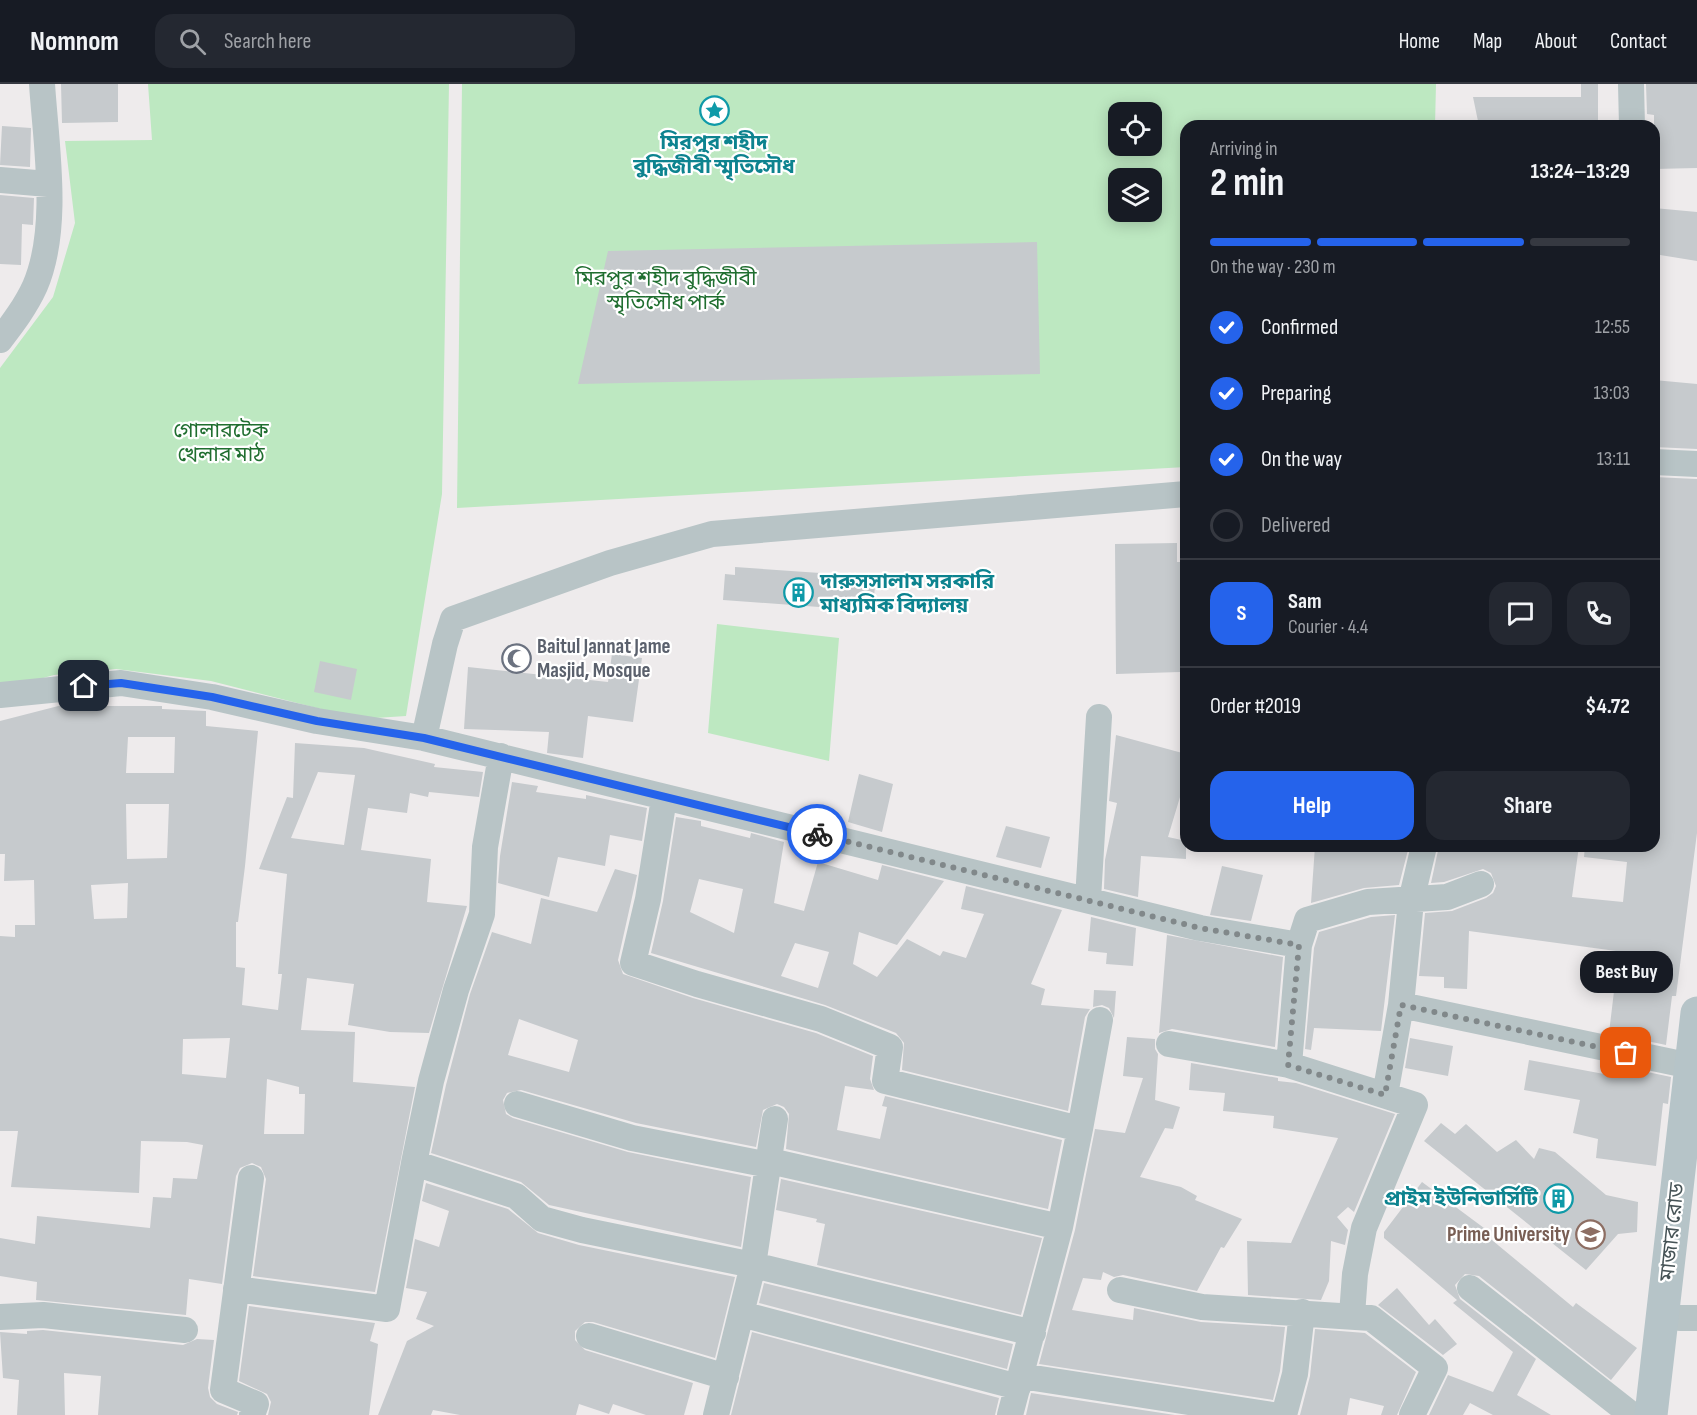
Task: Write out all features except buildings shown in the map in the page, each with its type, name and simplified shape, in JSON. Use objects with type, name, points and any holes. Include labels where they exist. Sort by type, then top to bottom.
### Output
[{"type":"main road","name":"মাজার রোড","points":[[1651,1415],[1697,1013]]},
{"type":"main road","name":"মাজার রোড","points":[[1668,1415],[1689,1318],[1697,1181]]},
{"type":"street","points":[[0,340],[23,310],[36,285],[45,248],[48,184],[42,84]]},
{"type":"street","points":[[1631,84],[1632,120]]},
{"type":"street","points":[[0,180],[48,184]]},
{"type":"street","points":[[1660,462],[1697,464]]},
{"type":"street","points":[[424,738],[445,644],[453,620],[657,548],[712,534],[916,519],[1180,495]]},
{"type":"street","points":[[0,695],[121,683],[212,697],[317,721],[424,738],[867,846],[965,873],[1088,899],[1200,928],[1299,945]]},
{"type":"street","points":[[1088,899],[1099,717]]},
{"type":"street","points":[[236,1289],[387,1309],[431,1081],[456,990],[482,914],[485,847],[501,756]]},
{"type":"street","points":[[664,798],[648,900],[633,963],[697,984],[821,1019],[890,1047],[885,1081],[1080,1129]]},
{"type":"street","points":[[1385,1095],[1401,1005],[1411,901],[1423,852]]},
{"type":"street","points":[[1288,1065],[1299,945],[1307,920],[1368,902],[1447,897],[1481,884]]},
{"type":"street","points":[[1401,1005],[1691,1066]]},
{"type":"street","points":[[1010,1415],[1034,1333],[1060,1227],[1100,1020]]},
{"type":"street","points":[[1169,1044],[1288,1065],[1415,1105],[1364,1228],[1355,1274],[1352,1315]]},
{"type":"street","points":[[517,1104],[632,1138],[770,1163],[1060,1227]]},
{"type":"street","points":[[716,1415],[753,1265],[775,1119]]},
{"type":"street","points":[[414,1163],[516,1196],[542,1219],[552,1222],[753,1265],[1034,1333]]},
{"type":"street","points":[[251,1178],[224,1390],[256,1404],[252,1415]]},
{"type":"street","points":[[1470,1288],[1632,1415]]},
{"type":"street","points":[[1120,1290],[1202,1307],[1371,1318],[1435,1368],[1412,1415]]},
{"type":"street","points":[[1284,1415],[1295,1374],[1302,1312]]},
{"type":"street","points":[[741,1314],[1019,1382],[1205,1409],[1273,1415]]},
{"type":"street","points":[[0,1317],[43,1315],[185,1330]]},
{"type":"street","points":[[589,1336],[726,1377]]},
{"type":"green space","name":"গোলারটেক খেলার মাঠ","points":[[148,84],[449,84],[442,494],[406,716],[360,719],[211,681],[116,669],[54,675],[18,685],[0,682],[0,368],[53,297],[75,223],[65,141],[152,140]]},
{"type":"green space","name":"মিরপুর শহীদ বুদ্ধিজীবী স্মৃতিসৌধ পার্ক","points":[[462,84],[1436,84],[1435,120],[1180,120],[1180,467],[457,508]]},
{"type":"green space","points":[[717,624],[839,638],[829,761],[708,733]]},
{"type":"way so far","points":[[817,834],[965,873],[1123,907],[1200,928],[1299,945],[1288,1065],[1385,1095],[1401,1005],[1626,1053]]},
{"type":"place","name":"মিরপুর শহীদ বুদ্ধিজীবী স্মৃতিসৌধ","points":[[714,111]]},
{"type":"place","name":"দারুসসালাম সরকারি মাধ্যমিক বিদ্যালয়","points":[[799,593]]},
{"type":"place","name":"Baitul Jannat Jame Masjid, Mosque","points":[[516,658]]},
{"type":"place","name":"Best Buy","points":[[1626,1053]]},
{"type":"place","name":"প্রাইম ইউনিভার্সিটি","points":[[1559,1198]]},
{"type":"place","name":"Prime University","points":[[1591,1234]]},
{"type":"route","points":[[84,686],[121,683],[212,697],[317,721],[424,738],[501,756],[586,780],[817,834]]}]
